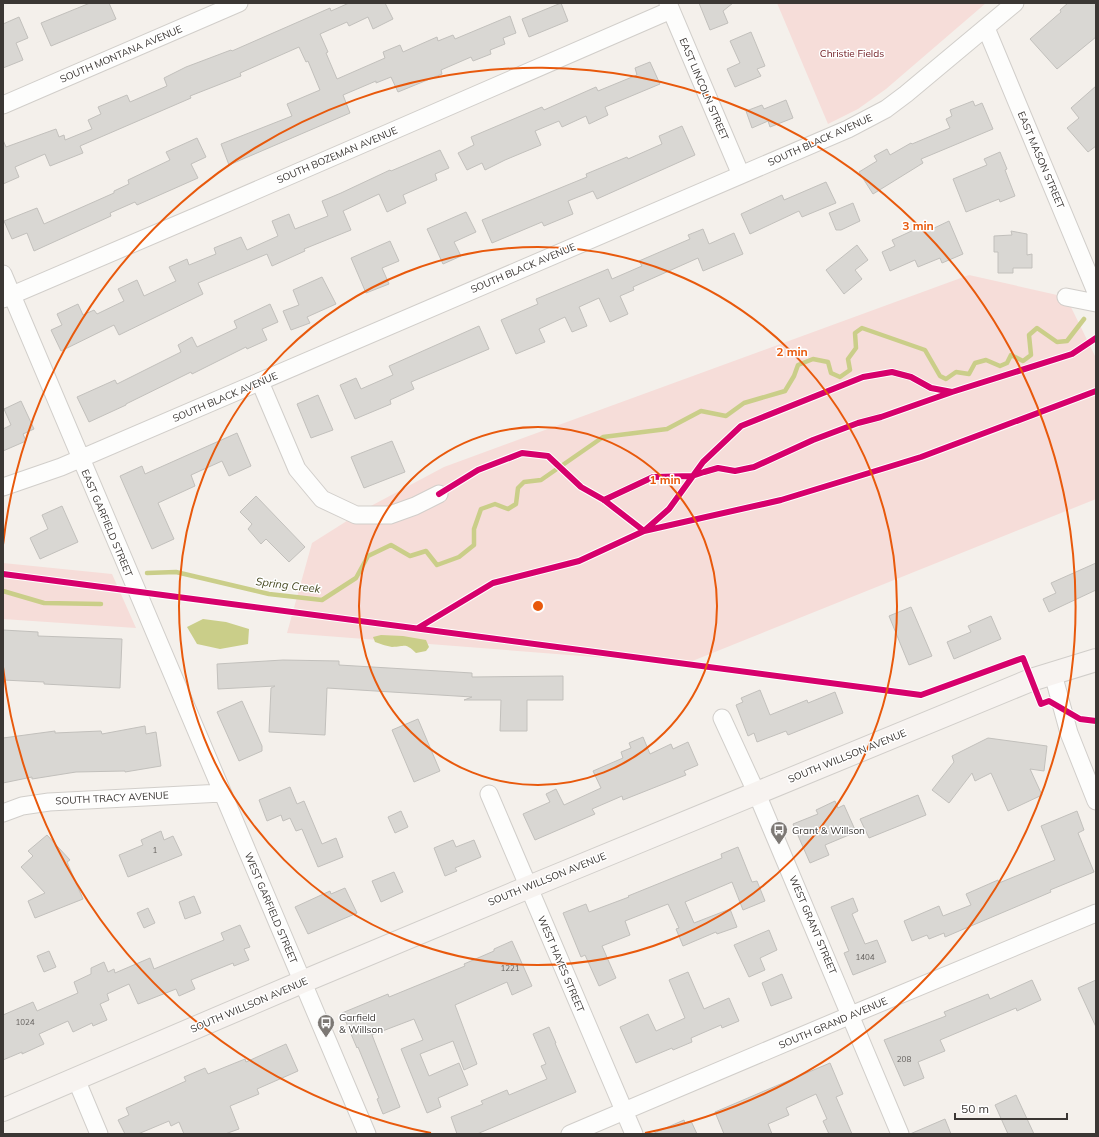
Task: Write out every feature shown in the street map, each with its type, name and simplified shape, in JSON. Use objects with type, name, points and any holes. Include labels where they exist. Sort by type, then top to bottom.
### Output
[{"type":"main road","name":"SOUTH WILLSON AVENUE","points":[[3,1110],[529,887],[1032,680],[1096,660]]},
{"type":"street","name":"SOUTH MONTANA AVENUE","points":[[3,105],[239,3]]},
{"type":"street","name":"SOUTH BLACK AVENUE","points":[[3,487],[61,468],[848,129],[886,109],[906,94],[1015,3]]},
{"type":"street","name":"EAST LINCOLN STREET","points":[[670,7],[741,175]]},
{"type":"street","name":"SOUTH BOZEMAN AVENUE","points":[[7,297],[204,213],[670,7]]},
{"type":"street","name":"EAST MASON STREET","points":[[986,28],[1096,292]]},
{"type":"street","name":"EAST GARFIELD STREET","points":[[3,274],[7,297],[80,459],[222,793]]},
{"type":"street","points":[[1066,297],[1096,303]]},
{"type":"street","points":[[260,382],[297,469],[322,500],[356,515],[390,515],[415,506],[439,494]]},
{"type":"street","points":[[1053,674],[1069,733],[1096,801]]},
{"type":"street","name":"WEST GRANT STREET","points":[[722,718],[757,794],[900,1134]]},
{"type":"street","name":"SOUTH TRACY AVENUE","points":[[3,813],[22,806],[49,802],[222,793]]},
{"type":"street","name":"WEST GARFIELD STREET","points":[[222,793],[367,1134]]},
{"type":"street","name":"WEST HAYES STREET","points":[[489,794],[634,1134]]},
{"type":"street","name":"SOUTH GRAND AVENUE","points":[[570,1134],[1096,913]]},
{"type":"street","points":[[76,1079],[99,1134]]},
{"type":"green space","name":"Christie Fields","points":[[777,3],[986,3],[886,89],[858,109],[828,124]]},
{"type":"green space","points":[[969,275],[1066,297],[1096,358],[1096,499],[685,664],[287,633],[312,543],[369,507],[444,467]]},
{"type":"green space","points":[[3,563],[112,574],[136,628],[3,619]]},
{"type":"shaded area","points":[[203,619],[226,622],[249,629],[248,644],[220,649],[197,644],[187,627]]},
{"type":"shaded area","points":[[381,635],[403,636],[426,640],[429,647],[426,651],[416,653],[407,646],[386,646],[375,642],[373,637]]},
{"type":"building","points":[[90,3],[109,3],[116,19],[51,46],[41,23]]},
{"type":"building","points":[[349,3],[385,3],[393,19],[373,29],[368,17],[349,26],[347,22],[320,34],[337,79],[385,58],[383,52],[400,45],[403,52],[437,37],[438,41],[453,35],[455,39],[510,16],[516,33],[503,38],[505,44],[490,50],[491,54],[473,61],[471,57],[441,70],[442,74],[398,92],[391,77],[376,83],[376,81],[343,95],[350,113],[229,165],[221,144],[292,116],[287,104],[320,90],[308,61],[306,62],[299,47],[240,73],[241,76],[190,96],[191,98],[80,146],[83,153],[50,166],[45,154],[15,167],[19,177],[3,184],[3,140],[6,147],[56,129],[59,137],[64,135],[65,140],[92,129],[88,120],[101,114],[98,107],[127,95],[130,102],[167,86],[164,78],[186,67],[231,50],[232,51],[330,8],[331,11]]},
{"type":"building","points":[[561,3],[568,21],[529,37],[522,19]]},
{"type":"building","points":[[699,3],[733,3],[723,11],[728,23],[710,30]]},
{"type":"building","points":[[1068,3],[1096,3],[1096,37],[1057,69],[1030,39],[1061,12],[1060,10]]},
{"type":"building","points":[[19,17],[28,38],[16,43],[23,60],[3,68],[3,24]]},
{"type":"building","points":[[751,32],[765,66],[757,69],[761,76],[735,87],[727,69],[740,63],[730,41]]},
{"type":"building","points":[[650,62],[660,84],[605,107],[608,115],[589,124],[586,116],[562,127],[559,121],[535,131],[541,145],[485,170],[482,163],[467,170],[458,153],[474,145],[471,137],[542,107],[544,110],[596,87],[598,91],[637,75],[635,68]]},
{"type":"building","points":[[1096,86],[1096,146],[1088,152],[1067,128],[1079,118],[1071,108]]},
{"type":"building","points":[[786,100],[793,118],[770,127],[768,121],[752,128],[746,111],[762,105],[764,109]]},
{"type":"building","points":[[973,101],[975,106],[982,103],[993,129],[921,159],[923,163],[873,194],[859,172],[877,161],[874,156],[887,149],[890,155],[911,143],[912,144],[950,128],[946,119],[952,116],[950,110]]},
{"type":"building","points":[[682,126],[695,155],[597,199],[593,191],[568,201],[573,214],[544,226],[542,222],[492,243],[482,220],[587,177],[586,174],[627,157],[628,159],[662,144],[659,136]]},
{"type":"building","points":[[197,138],[206,157],[191,164],[198,178],[137,205],[135,202],[110,213],[111,216],[34,251],[27,233],[12,239],[4,221],[37,208],[44,224],[114,193],[114,191],[129,184],[128,180],[170,160],[166,152]]},
{"type":"building","points":[[440,150],[449,168],[435,174],[437,180],[403,195],[406,203],[387,212],[379,194],[343,211],[351,230],[304,249],[305,251],[272,266],[267,254],[198,283],[203,294],[119,335],[114,325],[61,351],[51,330],[62,325],[57,314],[78,304],[83,315],[94,310],[97,314],[124,301],[118,289],[137,280],[144,296],[176,281],[169,267],[187,259],[189,265],[216,254],[214,248],[241,237],[247,250],[278,236],[272,221],[289,214],[295,229],[328,216],[322,201],[390,170],[391,171]]},
{"type":"building","points":[[1000,152],[1015,196],[1000,202],[999,199],[966,212],[953,179],[987,165],[984,159]]},
{"type":"building","points":[[826,182],[836,203],[802,217],[799,211],[750,234],[741,214],[782,195],[784,200]]},
{"type":"building","points":[[853,203],[860,221],[841,230],[836,230],[829,213]]},
{"type":"building","points":[[466,212],[476,232],[454,242],[461,256],[443,264],[427,229]]},
{"type":"building","points":[[949,221],[963,254],[942,263],[940,258],[918,267],[915,260],[890,271],[882,252],[895,246],[892,240],[927,224],[930,230]]},
{"type":"building","points":[[703,229],[709,244],[734,233],[743,254],[703,271],[698,258],[633,287],[634,290],[620,296],[628,314],[610,322],[599,298],[579,307],[587,326],[572,332],[565,317],[539,329],[545,342],[516,354],[501,320],[538,304],[536,299],[608,269],[612,279],[642,266],[639,261],[690,239],[688,235]]},
{"type":"building","points":[[1011,231],[1027,234],[1027,255],[1032,254],[1032,268],[1013,268],[1013,273],[998,273],[998,252],[994,252],[994,236],[1012,235]]},
{"type":"building","points":[[390,241],[399,261],[382,268],[389,284],[366,293],[351,258]]},
{"type":"building","points":[[857,245],[868,260],[855,270],[862,279],[844,294],[826,270]]},
{"type":"building","points":[[322,277],[336,304],[307,317],[310,323],[291,330],[283,311],[299,305],[293,290]]},
{"type":"building","points":[[270,304],[278,322],[262,329],[267,340],[247,349],[246,347],[192,374],[191,372],[89,422],[77,397],[115,380],[117,384],[181,352],[178,345],[192,337],[197,347],[237,328],[234,321]]},
{"type":"building","points":[[479,326],[489,349],[411,382],[414,389],[390,400],[391,404],[355,419],[340,385],[356,378],[361,389],[393,375],[389,366]]},
{"type":"building","points":[[318,395],[333,430],[311,438],[297,404]]},
{"type":"building","points":[[21,401],[34,429],[23,434],[26,441],[3,451],[3,429],[11,425],[4,409]]},
{"type":"building","points":[[237,433],[251,466],[229,476],[222,461],[191,475],[195,486],[158,503],[174,539],[152,549],[120,476],[142,466],[145,474]]},
{"type":"building","points":[[392,441],[405,472],[364,488],[351,457]]},
{"type":"building","points":[[256,496],[305,547],[289,562],[266,539],[261,544],[248,529],[252,524],[240,512]]},
{"type":"building","points":[[62,506],[78,542],[40,559],[30,538],[48,529],[42,515]]},
{"type":"building","points":[[1096,563],[1096,590],[1049,612],[1043,599],[1056,593],[1051,583]]},
{"type":"building","points":[[911,607],[932,656],[909,665],[889,616]]},
{"type":"building","points":[[991,616],[1001,639],[954,659],[947,642],[971,632],[968,626]]},
{"type":"building","points":[[3,630],[38,632],[38,636],[122,639],[120,688],[3,680]]},
{"type":"building","points":[[283,660],[339,661],[339,665],[472,673],[472,677],[563,676],[563,700],[527,700],[527,731],[500,731],[501,700],[464,700],[472,697],[327,688],[325,735],[269,732],[271,688],[275,686],[218,689],[217,664]]},
{"type":"building","points":[[760,690],[770,715],[807,700],[808,703],[835,692],[843,713],[788,735],[786,731],[757,742],[754,733],[748,736],[736,705],[743,702],[741,698]]},
{"type":"building","points":[[242,701],[262,746],[262,751],[239,761],[217,712]]},
{"type":"building","points":[[418,719],[440,771],[414,782],[392,730]]},
{"type":"building","points":[[145,726],[146,734],[156,732],[161,766],[125,772],[76,772],[32,779],[32,777],[3,783],[3,738],[55,731],[55,733],[101,731],[102,734]]},
{"type":"building","points":[[643,737],[650,754],[671,744],[673,749],[688,742],[698,765],[684,771],[686,775],[623,800],[622,796],[592,809],[595,814],[535,840],[523,814],[550,802],[546,794],[556,789],[564,805],[601,788],[593,771],[623,758],[621,752],[631,748],[629,743]]},
{"type":"building","points":[[988,738],[1047,746],[1044,771],[1030,769],[1042,795],[1008,811],[991,773],[975,781],[972,773],[949,803],[932,790],[954,762],[952,756]]},
{"type":"building","points":[[290,787],[297,804],[304,801],[322,844],[336,838],[343,857],[318,867],[302,829],[296,831],[290,818],[283,821],[281,815],[267,821],[259,800]]},
{"type":"building","points":[[918,795],[926,815],[869,838],[860,819]]},
{"type":"building","points":[[835,801],[838,808],[844,805],[856,832],[825,845],[829,855],[810,863],[793,824],[818,814],[816,810]]},
{"type":"building","points":[[401,811],[408,827],[395,833],[388,817]]},
{"type":"building","points":[[1077,811],[1084,830],[1078,833],[1094,872],[945,937],[944,933],[929,939],[927,935],[912,941],[904,921],[939,906],[943,916],[971,905],[966,894],[998,880],[999,883],[1055,860],[1041,826]]},
{"type":"building","points":[[161,831],[164,840],[173,836],[182,855],[128,877],[119,855],[143,845],[141,840]]},
{"type":"building","points":[[47,835],[70,860],[67,862],[83,899],[35,918],[28,901],[45,893],[21,867],[33,856],[28,851]]},
{"type":"building","points":[[453,840],[456,847],[474,840],[481,857],[455,868],[457,871],[445,876],[434,848]]},
{"type":"building","points":[[738,847],[752,882],[757,881],[765,901],[743,910],[732,882],[685,902],[694,923],[730,909],[737,927],[717,934],[716,932],[683,946],[676,929],[679,928],[668,904],[625,921],[630,935],[602,946],[616,978],[599,986],[585,955],[581,957],[563,913],[586,904],[589,912],[629,897],[628,896],[722,858],[721,854]]},
{"type":"building","points":[[394,872],[403,892],[381,902],[372,881]]},
{"type":"building","points":[[345,888],[357,913],[308,934],[295,907],[330,891],[331,894]]},
{"type":"building","points":[[194,896],[201,913],[185,919],[179,902]]},
{"type":"building","points":[[853,898],[858,911],[852,914],[865,944],[877,940],[886,962],[853,975],[844,953],[849,951],[831,907]]},
{"type":"building","points":[[148,908],[155,923],[144,928],[137,913]]},
{"type":"building","points":[[240,925],[250,947],[244,949],[249,960],[234,966],[233,963],[191,980],[195,989],[179,996],[176,989],[138,1004],[129,984],[107,994],[109,1000],[100,1004],[107,1020],[93,1026],[92,1023],[73,1032],[68,1021],[39,1034],[44,1044],[22,1054],[22,1052],[3,1060],[3,1015],[33,1002],[37,1011],[78,993],[74,982],[91,974],[91,968],[104,962],[108,972],[114,969],[115,973],[150,958],[154,969],[224,940],[221,933]]},
{"type":"building","points":[[769,930],[777,950],[760,958],[765,970],[749,977],[734,945]]},
{"type":"building","points":[[512,941],[532,986],[512,995],[507,982],[455,1005],[477,1064],[464,1070],[453,1041],[420,1054],[429,1076],[459,1063],[468,1085],[438,1098],[441,1107],[427,1113],[401,1049],[423,1040],[414,1019],[372,1035],[400,1107],[383,1114],[377,1099],[379,1098],[342,1013],[388,994],[389,997],[465,966],[464,964],[494,951],[494,949]]},
{"type":"building","points":[[49,951],[56,967],[44,972],[37,956]]},
{"type":"building","points":[[688,972],[704,1009],[729,998],[739,1021],[722,1028],[721,1025],[691,1038],[692,1042],[673,1050],[672,1048],[636,1063],[620,1027],[648,1014],[656,1031],[685,1018],[669,980]]},
{"type":"building","points":[[782,974],[792,998],[771,1006],[762,983]]},
{"type":"building","points":[[1032,980],[1041,1000],[1017,1011],[1016,1008],[940,1040],[945,1051],[918,1062],[924,1078],[904,1086],[884,1040],[946,1016],[944,1012],[988,994],[990,999]]},
{"type":"building","points":[[1096,980],[1096,1027],[1078,988]]},
{"type":"building","points":[[549,1027],[576,1092],[477,1134],[457,1134],[451,1117],[483,1104],[481,1101],[507,1090],[509,1095],[547,1079],[541,1066],[546,1064],[533,1034]]},
{"type":"building","points":[[286,1044],[298,1071],[257,1089],[259,1094],[230,1106],[239,1129],[225,1134],[184,1134],[179,1122],[171,1126],[169,1121],[138,1134],[125,1134],[118,1120],[129,1115],[126,1108],[186,1081],[184,1077],[205,1068],[208,1074],[245,1059],[246,1062]]},
{"type":"building","points":[[830,1063],[843,1094],[836,1097],[852,1134],[829,1134],[823,1121],[827,1119],[816,1094],[786,1108],[789,1115],[768,1124],[772,1134],[724,1134],[715,1112]]},
{"type":"building","points":[[1016,1095],[1034,1134],[1008,1134],[995,1105]]},
{"type":"building","points":[[945,1119],[951,1134],[910,1134]]},
{"type":"building","points":[[684,1120],[685,1123],[691,1121],[697,1134],[652,1134]]},
{"type":"waterway","name":"Spring Creek","points":[[147,573],[176,572],[269,594],[322,600],[356,578],[368,556],[391,545],[410,556],[426,551],[437,565],[459,557],[474,545],[474,529],[481,509],[495,504],[508,509],[516,504],[518,488],[524,482],[541,480],[603,437],[667,429],[701,411],[726,416],[744,403],[785,391],[794,376],[798,365],[813,359],[828,362],[831,373],[840,377],[850,370],[848,359],[856,348],[855,333],[862,328],[925,350],[940,376],[946,379],[956,372],[969,374],[975,363],[986,360],[1000,366],[1007,363],[1011,355],[1023,361],[1031,355],[1029,335],[1037,328],[1057,342],[1067,341],[1084,319]]},
{"type":"waterway","name":"Spring Creek","points":[[3,591],[44,603],[101,604]]},
{"type":"cycle path","points":[[418,628],[493,583],[579,561],[644,531],[669,509],[703,462],[741,426],[863,377],[892,372],[911,377],[931,388],[952,392],[1072,354],[1096,338]]},
{"type":"cycle path","points":[[439,494],[478,470],[522,453],[548,456],[581,487],[604,500],[644,531],[781,500],[921,457],[1096,391]]},
{"type":"cycle path","points":[[604,500],[653,477],[692,476],[718,468],[735,471],[754,467],[813,440],[858,423],[881,417],[952,392]]},
{"type":"cycle path","points":[[3,574],[921,695],[1023,658],[1041,704],[1049,701],[1080,719],[1096,721]]},
{"type":"place","name":"Grant & Willson","points":[[779,845]]},
{"type":"place","name":"Garfield & Willson","points":[[326,1038]]}]
